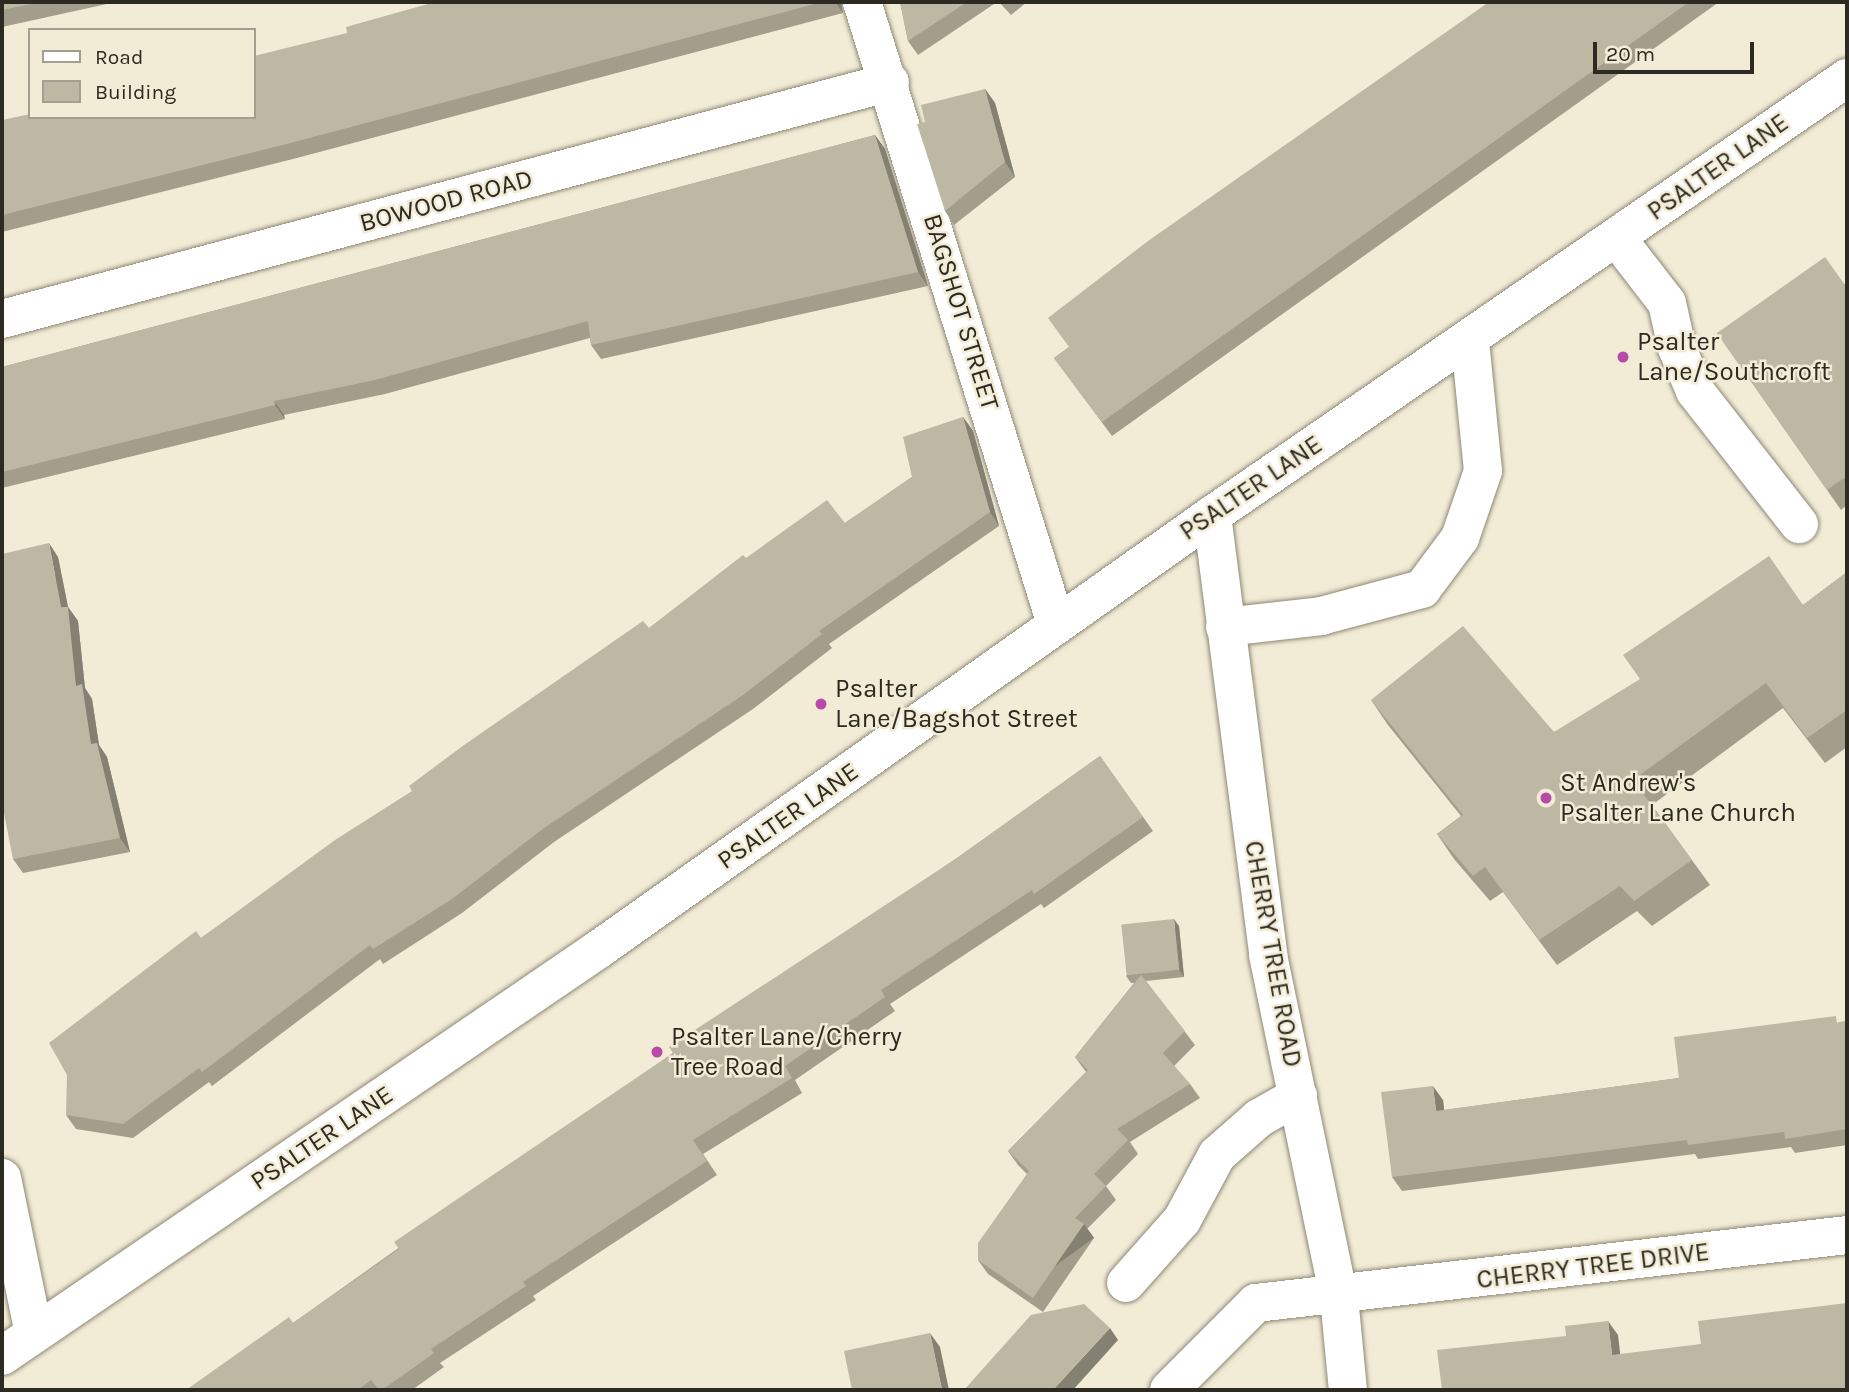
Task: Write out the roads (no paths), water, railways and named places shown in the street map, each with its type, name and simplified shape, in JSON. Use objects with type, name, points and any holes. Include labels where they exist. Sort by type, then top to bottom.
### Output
[{"type":"street","name":"BAGSHOT STREET","points":[[862,2],[890,82],[1056,624]]},
{"type":"street","name":"PSALTER LANE","points":[[2,1356],[599,949],[1212,514],[1470,340],[1847,78]]},
{"type":"street","name":"BOWOOD ROAD","points":[[2,319],[890,82]]},
{"type":"street","points":[[1616,237],[1667,303],[1677,348],[1695,391],[1799,524]]},
{"type":"street","points":[[1225,627],[1321,616],[1422,589],[1460,538],[1482,471],[1470,340]]},
{"type":"street","name":"CHERRY TREE ROAD","points":[[1212,514],[1268,955],[1339,1297],[1348,1390]]},
{"type":"street","points":[[1126,1283],[1182,1220],[1217,1155],[1259,1118],[1298,1096]]},
{"type":"street","points":[[2,1178],[34,1334]]},
{"type":"street","name":"CHERRY TREE DRIVE","points":[[1169,1390],[1256,1303],[1339,1297],[1847,1235]]},
{"type":"place","name":"Psalter Lane/Southcroft","points":[[1623,357]]},
{"type":"place","name":"Psalter Lane/Bagshot Street","points":[[821,704]]},
{"type":"place","name":"St Andrew's Psalter Lane Church","points":[[1546,798]]},
{"type":"place","name":"Psalter Lane/Cherry Tree Road","points":[[657,1052]]}]
